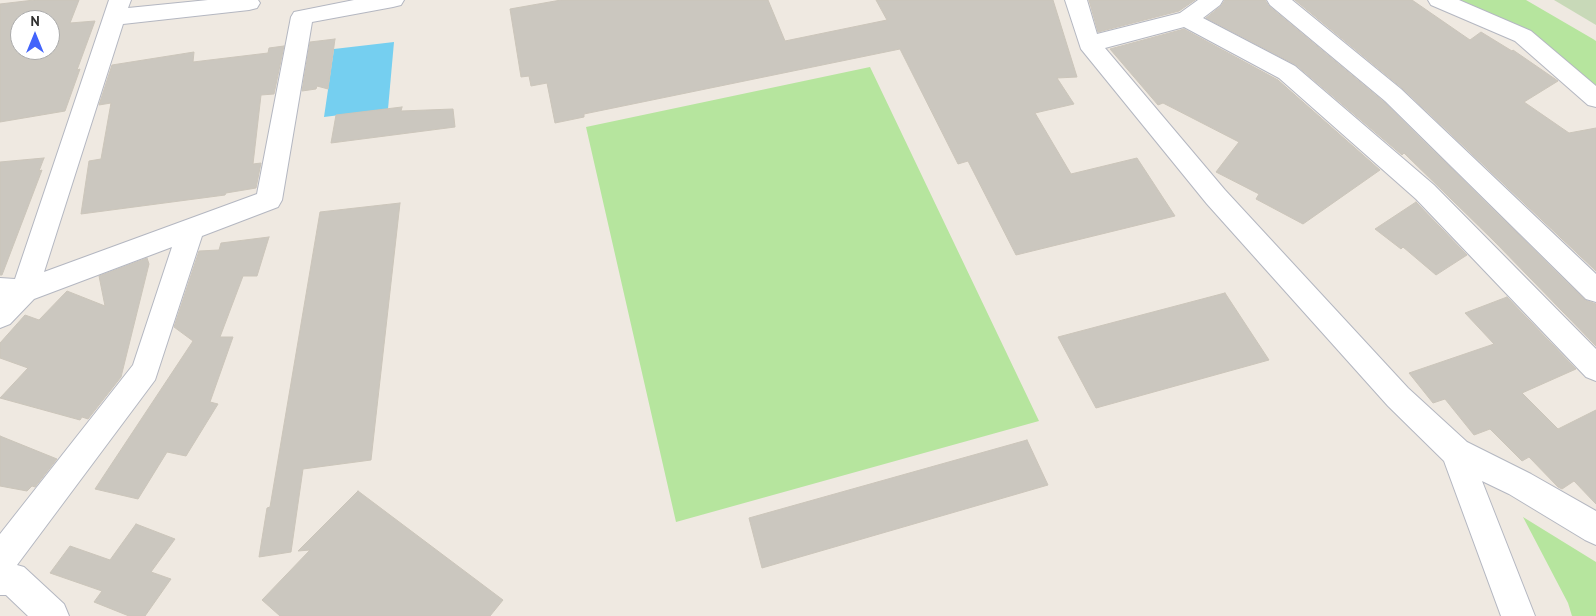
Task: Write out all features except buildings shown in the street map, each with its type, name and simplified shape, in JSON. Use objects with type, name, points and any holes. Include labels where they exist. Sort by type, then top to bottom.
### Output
[{"type":"street","points":[[12,290],[191,229],[269,200],[302,18],[393,0]]},
{"type":"street","points":[[1076,0],[1089,44],[1216,198],[1398,397],[1456,452],[1520,484],[1596,529]]},
{"type":"street","points":[[1089,44],[1187,19],[1212,0]]},
{"type":"street","points":[[1278,0],[1394,95],[1596,291]]},
{"type":"street","points":[[1439,0],[1523,36],[1580,83],[1596,99]]},
{"type":"street","points":[[0,316],[12,290],[117,8],[249,3]]},
{"type":"street","points":[[1187,19],[1287,72],[1424,192],[1596,368]]},
{"type":"street","points":[[0,560],[145,371],[191,229]]},
{"type":"street","points":[[1456,452],[1518,616]]},
{"type":"street","points":[[0,578],[12,579],[52,616]]},
{"type":"green space","points":[[1453,0],[1526,0],[1593,39],[1596,41],[1596,88]]},
{"type":"green space","points":[[1554,0],[1596,0],[1596,25]]},
{"type":"green space","points":[[870,67],[1039,421],[676,522],[586,127]]},
{"type":"green space","points":[[1523,517],[1596,562],[1596,616],[1572,616],[1568,603]]},
{"type":"water","points":[[394,42],[388,109],[324,117],[334,49]]}]
